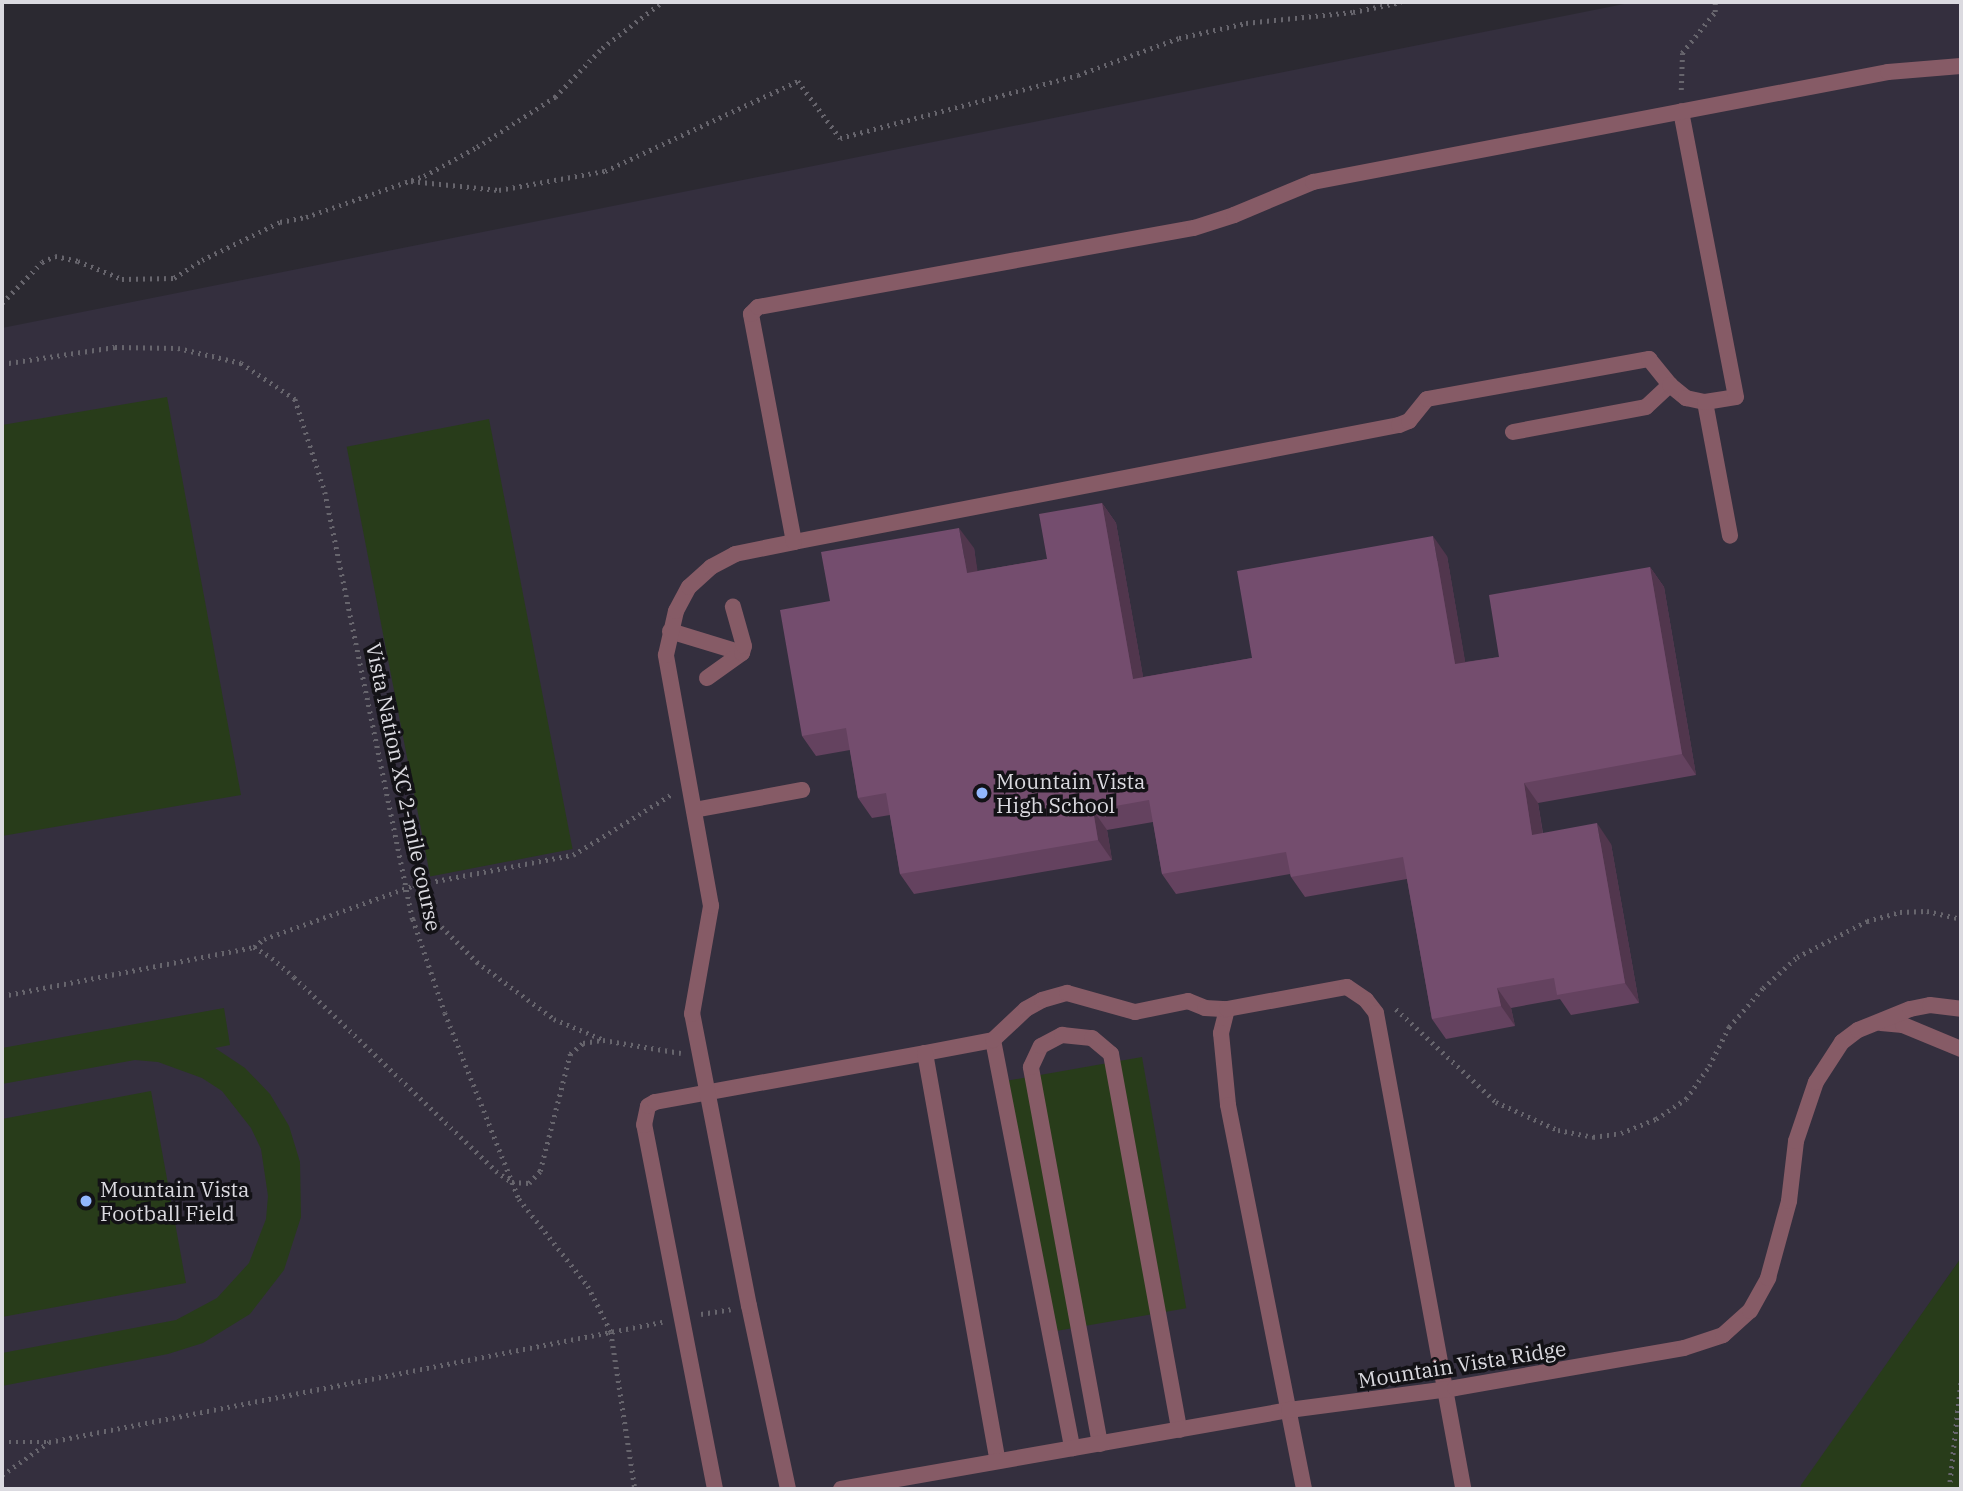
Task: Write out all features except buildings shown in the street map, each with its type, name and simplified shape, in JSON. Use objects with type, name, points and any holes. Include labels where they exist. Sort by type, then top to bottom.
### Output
[{"type":"lane","points":[[794,542],[752,326],[751,314],[758,307],[1194,228],[1234,215],[1313,182],[1888,72],[1961,66]]},
{"type":"lane","points":[[789,1489],[749,1306],[692,1014],[711,906],[666,655],[676,611],[689,587],[712,567],[735,554],[1399,425],[1409,422],[1427,399],[1649,359],[1670,385],[1686,398],[1705,402],[1736,397],[1681,111]]},
{"type":"lane","points":[[1513,432],[1646,407],[1670,385]]},
{"type":"lane","points":[[1705,402],[1730,536]]},
{"type":"lane","points":[[707,678],[742,653],[744,646],[733,607]]},
{"type":"lane","points":[[670,631],[742,653]]},
{"type":"lane","points":[[694,810],[802,790]]},
{"type":"lane","points":[[715,1489],[644,1125],[648,1106],[655,1102],[993,1040],[1026,1009],[1042,999],[1067,993],[1135,1012],[1188,1001],[1206,1008],[1227,1009],[1347,988],[1366,999],[1376,1013],[1463,1489]]},
{"type":"lane","name":"Mountain Vista Ridge","points":[[841,1489],[1289,1410],[1445,1390],[1684,1348],[1723,1335],[1750,1311],[1768,1278],[1789,1201],[1796,1141],[1816,1082],[1842,1042],[1858,1030],[1881,1023],[1910,1009],[1930,1005],[1961,1009]]},
{"type":"lane","points":[[1227,1009],[1221,1033],[1228,1105],[1304,1489]]},
{"type":"lane","points":[[1881,1023],[1903,1025],[1961,1049]]},
{"type":"lane","points":[[1100,1444],[1031,1067],[1041,1046],[1062,1035],[1092,1038],[1111,1054],[1179,1430]]},
{"type":"lane","points":[[993,1040],[1072,1448]]},
{"type":"lane","points":[[925,1053],[998,1461]]},
{"type":"path","points":[[2,303],[42,262],[55,256],[78,261],[122,279],[174,278],[201,260],[280,222],[306,217],[335,204],[411,181],[477,147],[555,97],[602,48],[662,2]]},
{"type":"path","points":[[411,181],[499,190],[605,171],[798,82],[840,138],[1078,75],[1179,38],[1246,23],[1353,12],[1401,2]]},
{"type":"path","points":[[1681,111],[1682,53],[1716,12],[1715,2]]},
{"type":"path","name":"Vista Nation XC 2-mile course","points":[[2,364],[116,347],[178,348],[242,363],[295,399],[325,492],[406,889],[444,1013],[519,1199],[588,1286],[611,1332],[635,1489]]},
{"type":"path","points":[[2,996],[254,947],[264,939],[415,885],[573,855],[666,796],[690,788]]},
{"type":"path","points":[[415,885],[427,912],[477,962],[554,1019],[603,1040],[699,1055]]},
{"type":"path","points":[[1386,1001],[1424,1031],[1456,1067],[1496,1101],[1558,1130],[1593,1137],[1621,1133],[1656,1119],[1686,1099],[1709,1066],[1729,1027],[1763,988],[1797,957],[1867,920],[1900,912],[1927,911],[1961,919]]},
{"type":"path","points":[[254,947],[272,958],[304,986],[496,1171],[512,1182],[529,1183],[540,1171],[570,1054],[583,1043],[603,1040]]},
{"type":"path","points":[[2,1443],[49,1441],[749,1306]]},
{"type":"path","points":[[1949,1489],[1961,1379]]},
{"type":"path","points":[[2,1475],[49,1441]]},
{"type":"shaded area","name":"Mountain Vista High School","points":[[1634,2],[1961,2],[1961,1258],[1800,1489],[2,1489],[2,328]]},
{"type":"green space","points":[[167,397],[241,795],[2,836],[2,425]]},
{"type":"green space","points":[[489,419],[573,849],[430,877],[347,447]]},
{"type":"green space","points":[[224,1008],[230,1045],[215,1048],[245,1068],[270,1094],[289,1126],[300,1162],[301,1217],[284,1270],[250,1314],[203,1343],[168,1354],[2,1386],[2,1353],[176,1320],[217,1298],[249,1263],[266,1219],[268,1196],[261,1149],[251,1128],[222,1091],[202,1078],[158,1062],[135,1060],[2,1084],[2,1048]]},
{"type":"green space","points":[[1142,1057],[1186,1308],[1047,1333],[1003,1081]]},
{"type":"green space","name":"Mountain Vista Football Field","points":[[151,1091],[186,1283],[2,1317],[2,1119]]},
{"type":"green space","points":[[1961,1258],[1961,1489],[1800,1489],[1801,1485]]},
{"type":"place","name":"Mountain Vista High School","points":[[982,793]]},
{"type":"place","name":"Mountain Vista Football Field","points":[[86,1201]]}]
